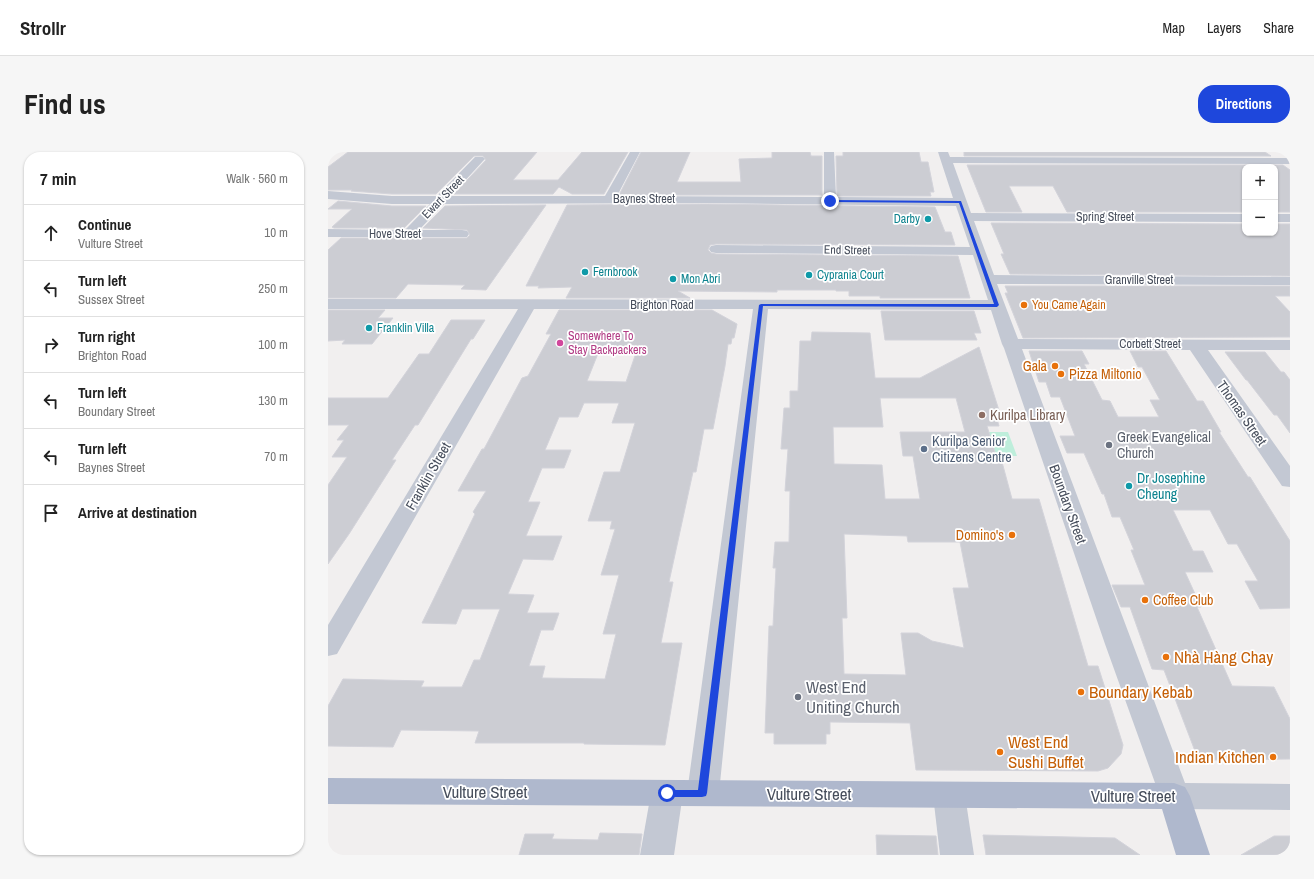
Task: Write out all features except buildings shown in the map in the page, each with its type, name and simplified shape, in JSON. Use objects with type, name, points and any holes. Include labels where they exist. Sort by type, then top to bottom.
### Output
[{"type":"main road","name":"Vulture Street","points":[[328,791],[1174,796]]},
{"type":"main road","name":"Boundary Street","points":[[1174,796],[1193,855]]},
{"type":"street","points":[[609,199],[635,152]]},
{"type":"street","points":[[829,152],[830,201]]},
{"type":"street","points":[[944,156],[1290,161]]},
{"type":"street","name":"Boundary Street","points":[[944,156],[1010,344],[1174,796]]},
{"type":"street","name":"Ewart Street","points":[[408,234],[479,159]]},
{"type":"street","name":"Baynes Street","points":[[328,195],[390,200],[609,199],[830,201],[963,210]]},
{"type":"street","name":"Spring Street","points":[[963,210],[1242,218]]},
{"type":"street","points":[[1278,218],[1290,218]]},
{"type":"street","name":"Hove Street","points":[[328,233],[462,234]]},
{"type":"street","name":"End Street","points":[[716,249],[978,251]]},
{"type":"street","name":"Granville Street","points":[[988,279],[1290,281]]},
{"type":"street","name":"Brighton Road","points":[[328,304],[997,305]]},
{"type":"street","name":"Franklin Street","points":[[328,647],[528,305]]},
{"type":"street","points":[[702,793],[761,305]]},
{"type":"street","name":"Corbett Street","points":[[1010,344],[1290,345]]},
{"type":"street","name":"Thomas Street","points":[[1194,344],[1290,482]]},
{"type":"street","points":[[657,855],[667,793]]},
{"type":"street","points":[[949,795],[957,855]]},
{"type":"street","name":"Vulture Street","points":[[1174,796],[1290,797]]},
{"type":"green space","points":[[989,432],[1008,432],[1017,456],[996,456]]},
{"type":"place","name":"Darby","points":[[928,219]]},
{"type":"place","name":"Fernbrook","points":[[585,272]]},
{"type":"place","name":"Cyprania Court","points":[[809,275]]},
{"type":"place","name":"Mon Abri","points":[[673,279]]},
{"type":"place","name":"You Came Again","points":[[1024,305]]},
{"type":"place","name":"Franklin Villa","points":[[369,328]]},
{"type":"place","name":"Somewhere To Stay Backpackers","points":[[560,343]]},
{"type":"place","name":"Gala","points":[[1055,366]]},
{"type":"place","name":"Pizza Miltonio","points":[[1061,374]]},
{"type":"place","name":"Kurilpa Library","points":[[982,415]]},
{"type":"place","name":"Greek Evangelical Church","points":[[1109,445]]},
{"type":"place","name":"Kurilpa Senior Citizens Centre","points":[[924,449]]},
{"type":"place","name":"Dr Josephine Cheung","points":[[1129,486]]},
{"type":"place","name":"Domino's","points":[[1012,535]]},
{"type":"place","name":"Coffee Club","points":[[1145,600]]},
{"type":"place","name":"Nhà Hàng Chay","points":[[1166,657]]},
{"type":"place","name":"Boundary Kebab","points":[[1081,692]]},
{"type":"place","name":"West End Uniting Church","points":[[798,697]]},
{"type":"place","name":"West End Sushi Buffet","points":[[1000,752]]},
{"type":"place","name":"Indian Kitchen","points":[[1273,757]]},
{"type":"route","points":[[667,793],[702,793],[761,305],[997,305],[960,202],[830,201]]}]
